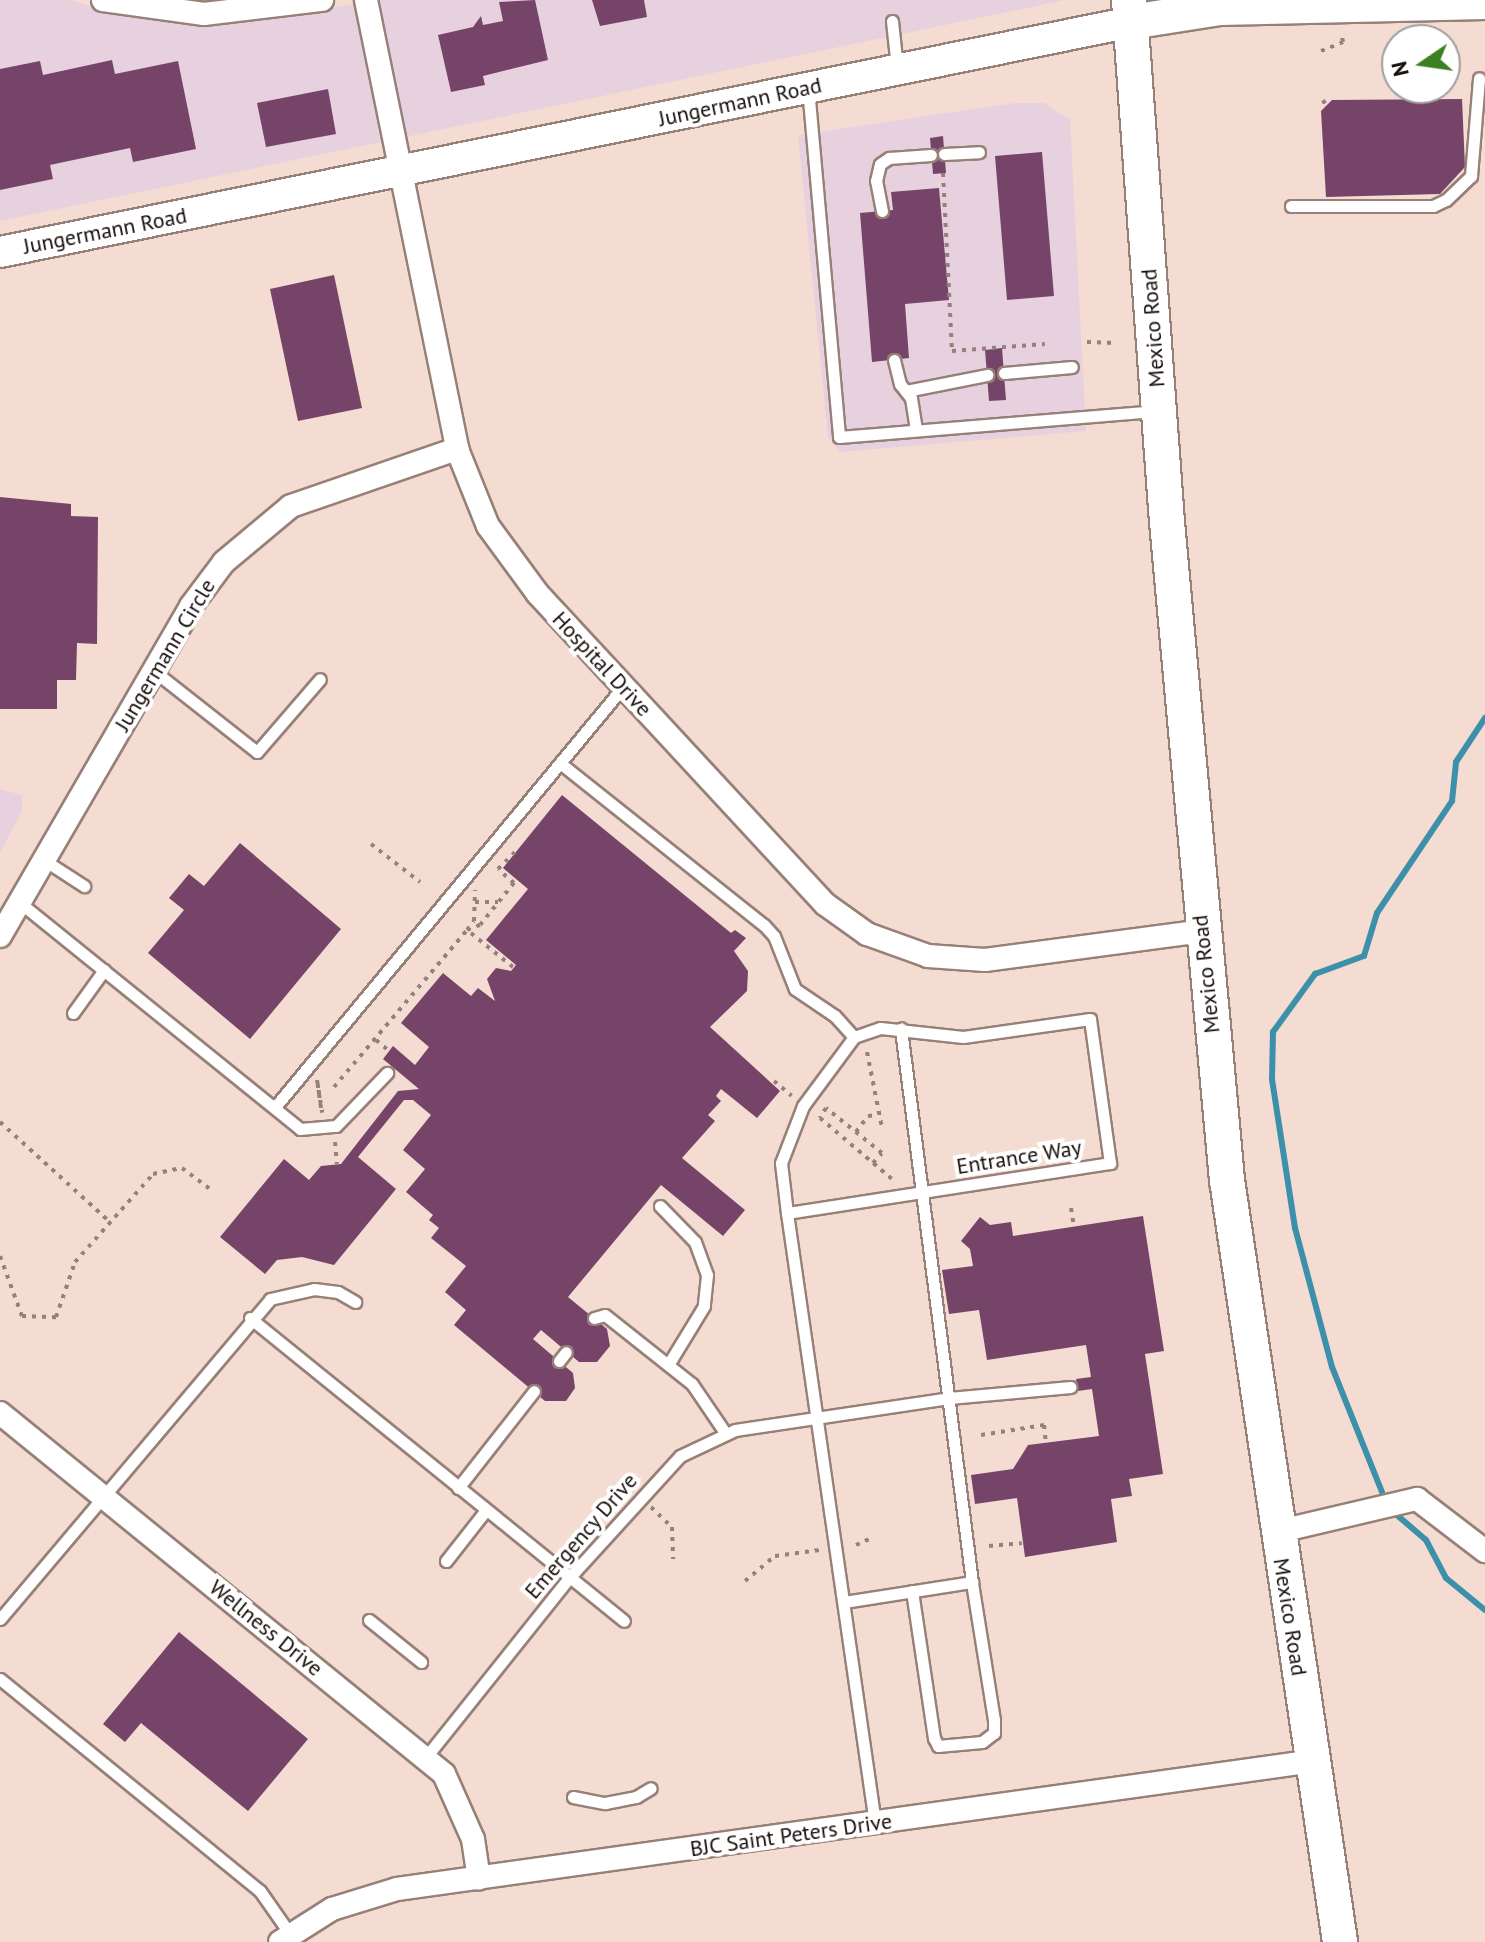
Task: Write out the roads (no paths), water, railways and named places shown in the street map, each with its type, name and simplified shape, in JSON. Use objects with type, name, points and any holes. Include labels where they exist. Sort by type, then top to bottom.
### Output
[{"type":"main road","name":"Jungermann Road","points":[[1130,11],[1485,2]]},
{"type":"main road","name":"Mexico Road","points":[[1130,11],[1158,411],[1202,931],[1227,1180],[1276,1532],[1340,1942]]},
{"type":"street","points":[[103,0],[188,14],[238,13],[322,0]]},
{"type":"street","name":"Hospital Drive","points":[[366,0],[457,449],[472,492],[506,555],[623,687],[825,904],[890,945],[928,956],[985,960],[1202,931]]},
{"type":"street","name":"Jungermann Road","points":[[0,252],[897,70],[1130,11]]},
{"type":"street","name":"Jungermann Circle","points":[[0,936],[208,581],[272,518],[319,493],[457,449]]},
{"type":"street","name":"Wellness Drive","points":[[0,1413],[444,1774],[459,1801],[479,1879]]},
{"type":"street","points":[[1276,1532],[1417,1499],[1485,1551]]},
{"type":"street","name":"BJC Saint Peters Drive","points":[[285,1938],[360,1899],[479,1879],[1313,1761]]},
{"type":"lane","points":[[892,21],[897,70]]},
{"type":"lane","points":[[1291,206],[1433,206],[1446,200],[1471,176],[1479,78]]},
{"type":"lane","points":[[808,88],[839,437],[1158,411]]},
{"type":"lane","points":[[944,154],[979,152]]},
{"type":"lane","points":[[882,211],[876,181],[880,164],[889,158],[931,155]]},
{"type":"lane","points":[[894,360],[896,376],[906,391],[916,430]]},
{"type":"lane","points":[[1004,373],[1072,367]]},
{"type":"lane","points":[[906,391],[987,375]]},
{"type":"lane","points":[[154,671],[257,752],[320,679]]},
{"type":"lane","points":[[275,1107],[623,687]]},
{"type":"lane","points":[[560,763],[764,925],[774,936],[795,989],[835,1016],[854,1037],[803,1106],[781,1163],[876,1823]]},
{"type":"lane","points":[[44,860],[84,886]]},
{"type":"lane","points":[[19,902],[300,1129],[328,1128],[349,1115],[387,1073]]},
{"type":"lane","points":[[73,1013],[104,970]]},
{"type":"lane","name":"Entrance Way","points":[[787,1213],[1110,1163],[1090,1019],[963,1037],[880,1028],[854,1037]]},
{"type":"lane","points":[[901,1029],[972,1582],[994,1720],[994,1733],[982,1742],[938,1746],[934,1738],[912,1591]]},
{"type":"lane","points":[[660,1206],[695,1242],[707,1275],[704,1306],[668,1365]]},
{"type":"lane","points":[[0,1619],[105,1498],[250,1318],[270,1299],[289,1292],[338,1292],[355,1302]]},
{"type":"lane","points":[[594,1318],[605,1315],[668,1365],[712,1407],[726,1434]]},
{"type":"lane","points":[[250,1318],[624,1621]]},
{"type":"lane","name":"Emergency Drive","points":[[426,1757],[569,1578],[664,1470],[680,1456],[726,1434],[817,1416],[949,1398],[1071,1387]]},
{"type":"lane","points":[[458,1488],[534,1391]]},
{"type":"lane","points":[[446,1561],[486,1510]]},
{"type":"lane","points":[[844,1602],[972,1582]]},
{"type":"lane","points":[[369,1620],[421,1662]]},
{"type":"lane","points":[[0,1679],[260,1891],[285,1938]]},
{"type":"lane","points":[[573,1797],[605,1803],[636,1797],[651,1788]]},
{"type":"waterway","points":[[1382,1492],[1332,1367],[1295,1228],[1272,1079],[1273,1032],[1315,974],[1364,956],[1377,913],[1452,801],[1456,762],[1485,718]]},
{"type":"waterway","points":[[1391,1510],[1426,1540],[1446,1578],[1485,1610]]}]
